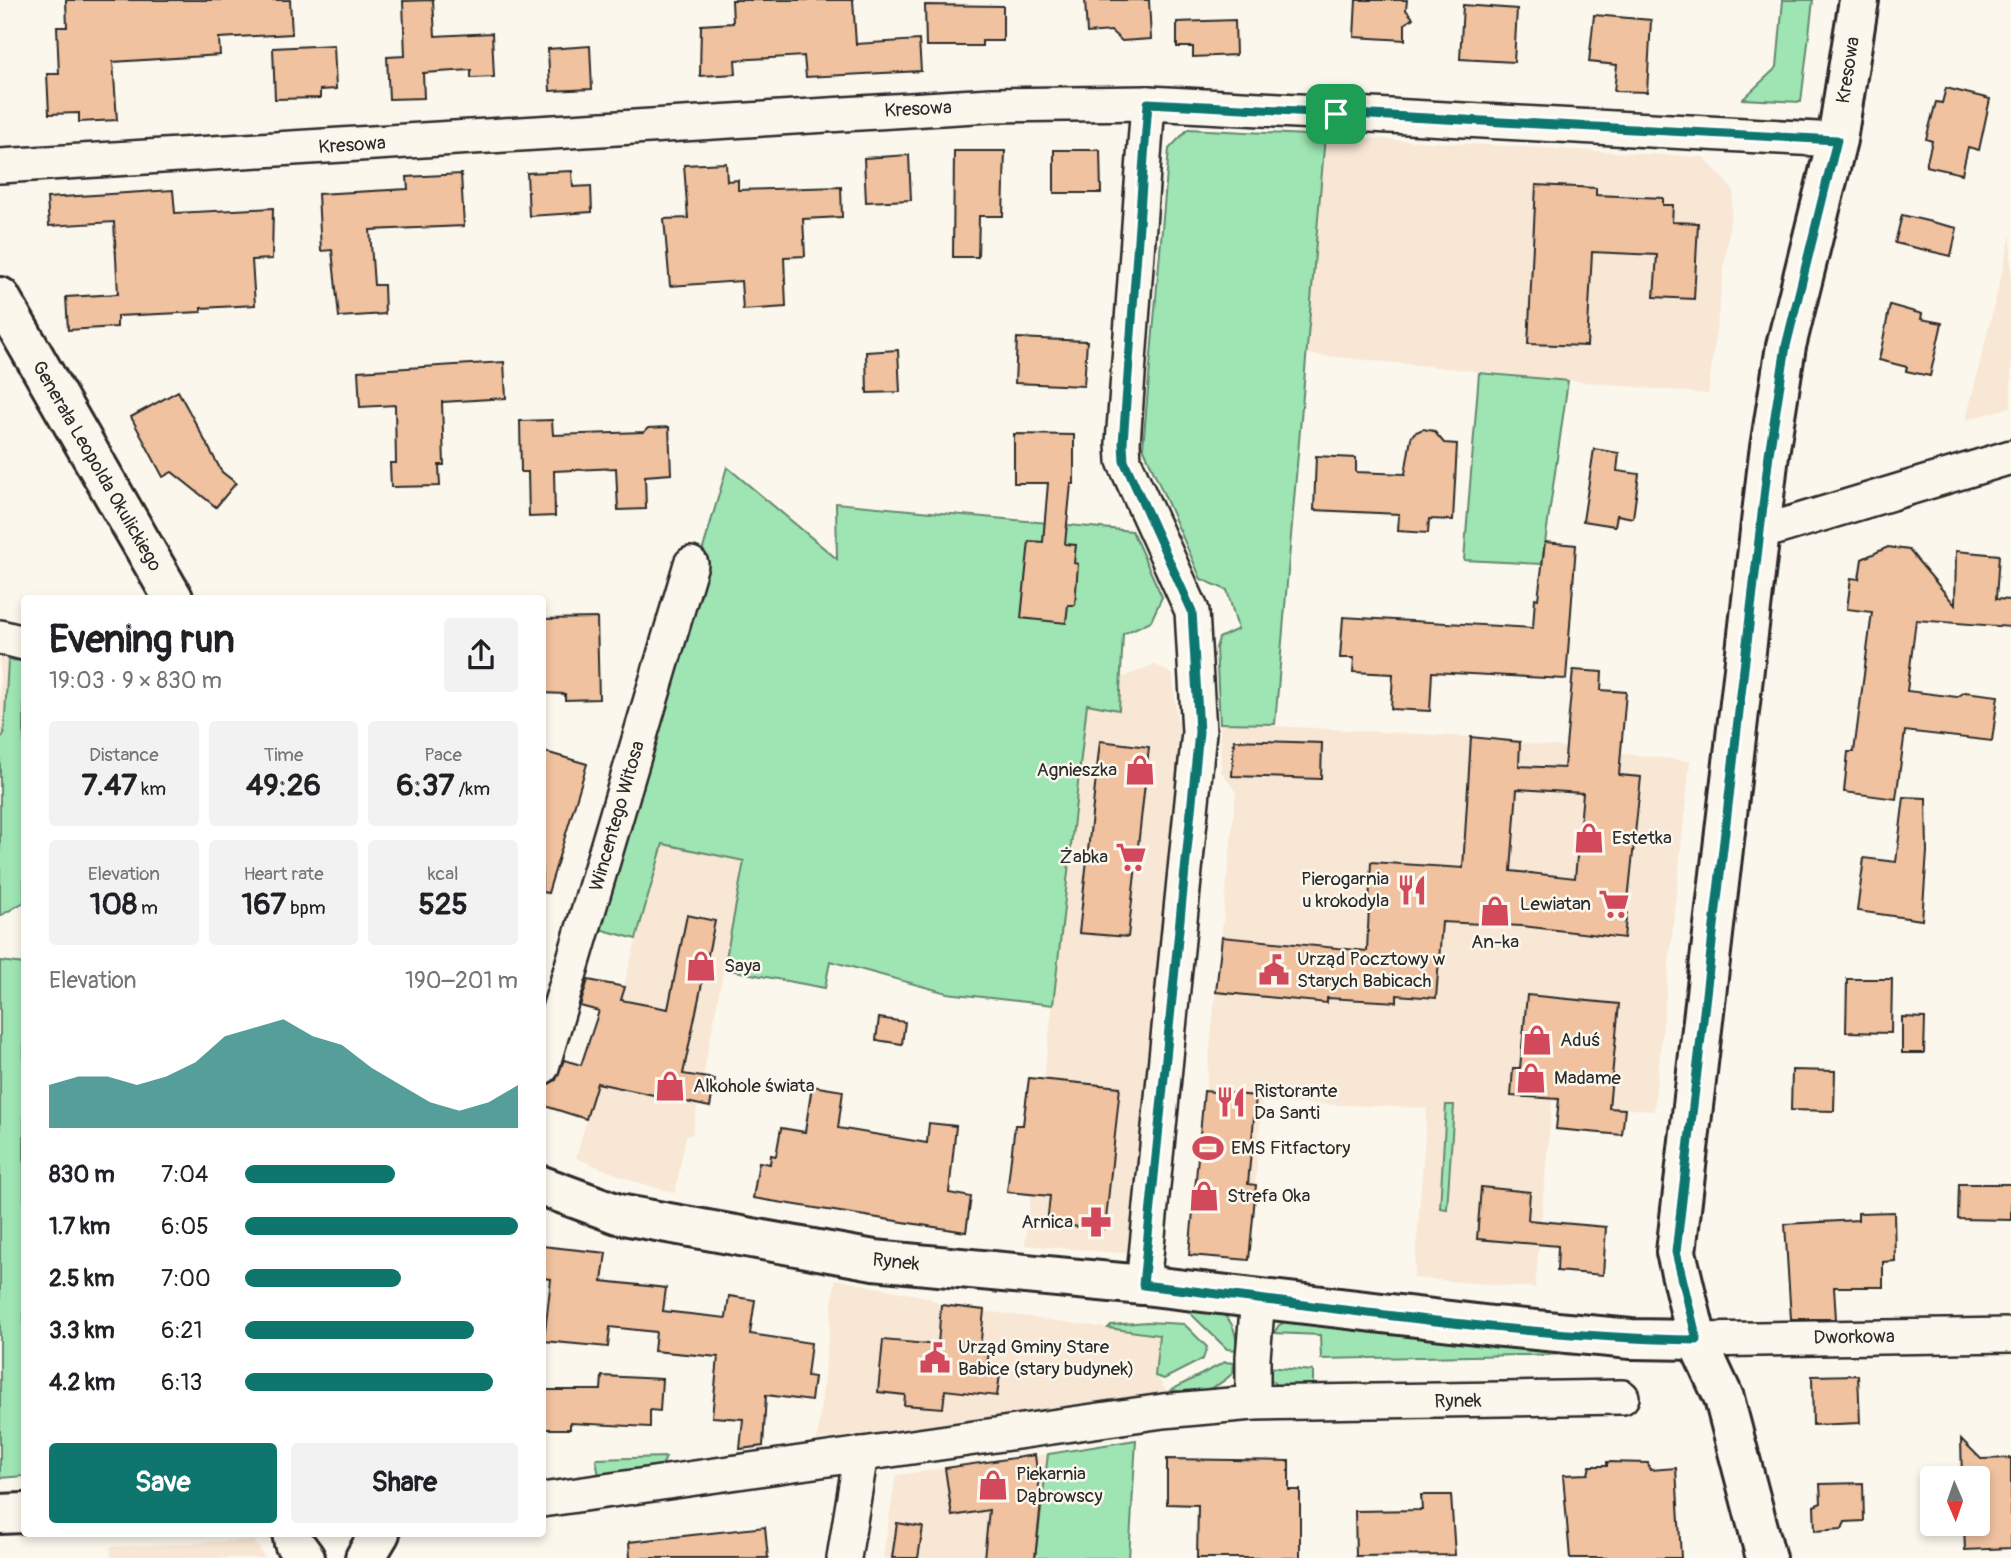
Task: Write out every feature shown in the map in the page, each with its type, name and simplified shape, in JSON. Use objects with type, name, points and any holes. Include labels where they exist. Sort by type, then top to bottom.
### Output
[{"type":"street","name":"Kresowa","points":[[1766,1558],[1724,1398],[1697,1340],[1676,1252],[1759,533],[1786,346],[1837,140],[1859,0]]},
{"type":"street","name":"Kresowa","points":[[0,166],[978,106],[1148,103],[1837,140]]},
{"type":"street","points":[[1143,1285],[1199,732],[1192,611],[1124,461],[1123,443],[1148,103]]},
{"type":"street","name":"Generała Leopolda Okulickiego","points":[[0,297],[171,595]]},
{"type":"street","points":[[1759,533],[2011,457]]},
{"type":"street","name":"Wincentego Witosa","points":[[546,1053],[691,564]]},
{"type":"street","points":[[0,637],[21,642]]},
{"type":"street","name":"Rynek","points":[[546,1187],[618,1214],[874,1260],[1258,1297],[1493,1326],[1631,1339],[1697,1340]]},
{"type":"street","points":[[1253,1403],[1253,1357],[1258,1297]]},
{"type":"street","name":"Dworkowa","points":[[1697,1340],[2011,1335]]},
{"type":"street","name":"Rynek","points":[[546,1499],[1086,1420],[1253,1403],[1622,1397]]},
{"type":"street","points":[[844,1558],[861,1454]]},
{"type":"street","points":[[0,1514],[21,1513]]},
{"type":"shaded area","points":[[1325,136],[1704,157],[1734,191],[1708,394],[1306,354]]},
{"type":"shaded area","points":[[2011,235],[2011,407],[1966,420]]},
{"type":"shaded area","points":[[0,658],[8,660],[4,734],[0,739]]},
{"type":"shaded area","points":[[1155,664],[1173,675],[1177,719],[1184,725],[1132,1254],[1025,1245],[1087,704],[1119,709],[1121,678]]},
{"type":"shaded area","points":[[1220,723],[1471,737],[1690,761],[1654,1111],[1552,1101],[1535,1288],[1414,1278],[1427,1108],[1262,1102],[1249,1260],[1189,1255],[1236,792],[1221,771]]},
{"type":"shaded area","points":[[663,844],[744,861],[692,1135],[686,1135],[675,1193],[633,1181],[576,1158]]},
{"type":"shaded area","points":[[835,1279],[927,1297],[941,1305],[1159,1335],[1155,1375],[1169,1394],[1120,1404],[817,1440]]},
{"type":"shaded area","points":[[1048,1454],[1035,1558],[883,1558],[896,1475]]},
{"type":"shaded area","points":[[254,1540],[265,1558],[111,1558],[110,1547]]},
{"type":"green space","points":[[1783,0],[1813,0],[1801,102],[1743,99],[1777,67]]},
{"type":"green space","points":[[1188,129],[1325,136],[1275,724],[1220,723],[1216,648],[1219,638],[1238,629],[1227,590],[1201,579],[1143,447],[1169,149]]},
{"type":"green space","points":[[1479,373],[1568,381],[1542,564],[1464,560]]},
{"type":"green space","points":[[727,467],[837,559],[836,503],[1132,531],[1162,597],[1151,621],[1123,634],[1119,710],[1087,704],[1053,1005],[947,993],[830,961],[825,988],[724,969],[744,861],[663,844],[636,939],[592,927]]},
{"type":"green space","points":[[8,660],[21,661],[21,904],[0,916],[0,739],[4,734]]},
{"type":"green space","points":[[0,961],[21,964],[21,1476],[0,1478]]},
{"type":"green space","points":[[1446,1105],[1454,1105],[1447,1209],[1440,1208]]},
{"type":"green space","points":[[1187,1306],[1224,1316],[1233,1328],[1237,1350],[1227,1349],[1188,1311]]},
{"type":"green space","points":[[1289,1320],[1577,1351],[1577,1354],[1321,1359],[1320,1335],[1274,1333],[1279,1325]]},
{"type":"green space","points":[[1147,1322],[1184,1324],[1207,1347],[1203,1359],[1164,1379],[1155,1376],[1159,1335],[1108,1328],[1111,1325]]},
{"type":"green space","points":[[1225,1362],[1234,1363],[1233,1373],[1212,1388],[1197,1392],[1171,1390]]},
{"type":"green space","points":[[1267,1367],[1313,1371],[1313,1393],[1278,1388],[1267,1374]]},
{"type":"green space","points":[[1136,1440],[1129,1558],[1035,1558],[1048,1454]]},
{"type":"green space","points":[[666,1457],[661,1469],[599,1477],[596,1459]]},
{"type":"building","points":[[66,0],[290,0],[292,34],[219,38],[220,55],[113,62],[117,120],[79,122],[79,113],[49,114],[47,74],[59,74],[57,27],[67,27]]},
{"type":"building","points":[[433,0],[435,36],[492,33],[494,77],[471,78],[471,70],[423,73],[424,98],[389,99],[387,57],[405,56],[403,1]]},
{"type":"building","points":[[732,0],[853,0],[856,44],[919,40],[921,71],[806,77],[804,56],[735,60],[736,74],[700,76],[701,25],[733,23]]},
{"type":"building","points":[[1085,0],[1149,0],[1151,39],[1122,41],[1111,31],[1087,33]]},
{"type":"building","points":[[1356,0],[1407,0],[1406,10],[1413,18],[1405,24],[1405,40],[1354,37]]},
{"type":"building","points":[[925,5],[1003,6],[1003,41],[982,41],[982,46],[926,46]]},
{"type":"building","points":[[1463,5],[1517,9],[1514,62],[1460,59]]},
{"type":"building","points":[[1594,15],[1651,20],[1647,92],[1614,91],[1617,65],[1589,62]]},
{"type":"building","points":[[1235,20],[1236,55],[1193,57],[1193,47],[1177,47],[1177,22]]},
{"type":"building","points":[[334,45],[336,89],[320,90],[320,98],[275,99],[273,48]]},
{"type":"building","points":[[590,46],[592,89],[550,91],[548,49]]},
{"type":"building","points":[[1946,88],[1990,99],[1979,150],[1968,147],[1962,174],[1926,166],[1932,141],[1926,139],[1936,102],[1942,103]]},
{"type":"building","points":[[1054,150],[1100,150],[1101,193],[1054,193]]},
{"type":"building","points":[[954,151],[1005,151],[1003,216],[979,216],[978,257],[953,257]]},
{"type":"building","points":[[909,155],[911,200],[866,202],[864,158]]},
{"type":"building","points":[[726,163],[727,181],[738,180],[738,190],[841,187],[842,217],[803,219],[805,256],[784,257],[786,307],[743,310],[741,281],[670,286],[664,219],[688,218],[684,165]]},
{"type":"building","points":[[572,171],[573,187],[591,186],[592,212],[529,216],[527,173]]},
{"type":"building","points":[[461,174],[464,226],[370,230],[374,285],[384,285],[385,314],[339,317],[332,250],[321,251],[318,194],[408,189],[407,177]]},
{"type":"building","points":[[1536,185],[1596,188],[1596,195],[1663,198],[1663,205],[1673,205],[1672,222],[1698,223],[1694,299],[1654,297],[1657,255],[1592,252],[1587,346],[1528,344]]},
{"type":"building","points":[[173,190],[175,213],[273,208],[272,259],[252,260],[255,305],[201,308],[201,312],[117,316],[117,327],[68,330],[66,297],[118,294],[114,222],[49,226],[47,198]]},
{"type":"building","points":[[1902,215],[1957,228],[1951,256],[1895,243]]},
{"type":"building","points":[[1890,305],[1922,314],[1921,319],[1942,323],[1930,376],[1906,371],[1907,367],[1879,360]]},
{"type":"building","points":[[1017,338],[1087,341],[1084,386],[1015,383]]},
{"type":"building","points":[[898,350],[900,392],[867,393],[866,352]]},
{"type":"building","points":[[504,362],[506,398],[442,402],[444,465],[439,465],[440,486],[391,487],[390,463],[396,463],[395,405],[360,407],[358,371]]},
{"type":"building","points":[[178,391],[222,472],[236,483],[216,507],[172,472],[163,477],[131,417]]},
{"type":"building","points":[[552,420],[553,435],[644,432],[648,428],[669,427],[671,474],[645,476],[646,509],[618,510],[616,468],[554,471],[555,516],[529,517],[528,472],[521,472],[520,421]]},
{"type":"building","points":[[1423,429],[1434,431],[1444,443],[1457,444],[1453,520],[1429,519],[1428,533],[1398,531],[1399,514],[1314,510],[1316,456],[1356,458],[1356,472],[1405,474],[1411,438],[1414,433]]},
{"type":"building","points":[[1014,434],[1074,435],[1074,484],[1071,484],[1065,544],[1076,545],[1074,563],[1078,564],[1075,605],[1068,605],[1066,623],[1021,618],[1029,541],[1043,542],[1048,483],[1014,483]]},
{"type":"building","points":[[1594,449],[1619,453],[1617,471],[1639,474],[1633,518],[1617,515],[1615,526],[1583,521]]},
{"type":"building","points":[[1545,542],[1576,545],[1566,679],[1432,672],[1430,711],[1391,709],[1393,674],[1353,672],[1354,658],[1340,658],[1343,617],[1533,628],[1535,598],[1538,599]]},
{"type":"building","points":[[1888,547],[1909,550],[1955,605],[1956,551],[1999,555],[1996,599],[2011,600],[2011,627],[1916,620],[1907,691],[1957,697],[1965,692],[1998,696],[1992,741],[1905,731],[1896,799],[1844,792],[1848,752],[1854,752],[1872,612],[1847,609],[1851,578],[1859,579],[1862,559]]},
{"type":"building","points":[[597,618],[599,699],[565,700],[565,694],[546,693],[546,619]]},
{"type":"building","points":[[1573,670],[1602,672],[1601,690],[1626,692],[1619,775],[1641,777],[1624,938],[1522,926],[1442,922],[1436,998],[1397,995],[1397,1002],[1327,998],[1327,1003],[1216,992],[1222,937],[1367,951],[1371,862],[1463,868],[1471,737],[1520,742],[1519,766],[1564,768]],"holes":[[[1517,789],[1583,793],[1575,878],[1511,871]]]},
{"type":"building","points":[[1234,740],[1322,743],[1321,779],[1232,776]]},
{"type":"building","points":[[1100,741],[1149,747],[1128,937],[1079,933]]},
{"type":"building","points":[[546,752],[587,764],[546,893]]},
{"type":"building","points":[[1904,797],[1926,798],[1927,852],[1922,920],[1857,911],[1864,858],[1896,862]]},
{"type":"building","points":[[687,915],[715,921],[683,1074],[715,1079],[710,1107],[597,1083],[586,1119],[546,1106],[547,1085],[556,1080],[564,1060],[581,1065],[599,1011],[580,1006],[588,980],[625,987],[621,1000],[668,1009]]},
{"type":"building","points":[[1847,979],[1892,979],[1891,1033],[1846,1032]]},
{"type":"building","points":[[1527,995],[1619,1004],[1609,1108],[1625,1109],[1622,1135],[1556,1129],[1559,1099],[1511,1096],[1513,1068],[1520,1068]]},
{"type":"building","points":[[1902,1017],[1925,1018],[1924,1053],[1902,1053]]},
{"type":"building","points":[[879,1018],[905,1022],[902,1044],[876,1040]]},
{"type":"building","points":[[1792,1070],[1835,1071],[1834,1111],[1791,1110]]},
{"type":"building","points":[[1029,1078],[1120,1087],[1105,1229],[1047,1224],[1050,1196],[1007,1192],[1015,1125],[1023,1125]]},
{"type":"building","points":[[812,1086],[843,1091],[838,1128],[927,1143],[929,1123],[956,1126],[949,1193],[971,1197],[966,1232],[753,1198],[759,1162],[770,1164],[771,1155],[776,1156],[781,1128],[805,1132]]},
{"type":"building","points":[[1204,1091],[1256,1096],[1248,1184],[1256,1185],[1249,1260],[1189,1255]]},
{"type":"building","points":[[1959,1184],[2011,1184],[2011,1220],[1958,1219]]},
{"type":"building","points":[[1481,1187],[1530,1192],[1528,1220],[1606,1227],[1603,1275],[1557,1271],[1558,1246],[1477,1239]]},
{"type":"building","points":[[1894,1212],[1895,1261],[1883,1262],[1883,1287],[1834,1287],[1836,1319],[1791,1319],[1785,1224],[1858,1220],[1858,1213]]},
{"type":"building","points":[[546,1246],[606,1253],[602,1281],[666,1288],[663,1311],[726,1318],[729,1296],[755,1300],[750,1334],[811,1343],[807,1376],[814,1377],[811,1401],[766,1395],[763,1446],[740,1449],[743,1419],[712,1417],[718,1357],[654,1351],[656,1332],[610,1327],[608,1347],[546,1341],[551,1279],[546,1278]]},
{"type":"building","name":"Urząd Gminy Stare Babice (stary budynek)","points":[[941,1305],[984,1310],[980,1350],[989,1351],[987,1365],[1001,1367],[997,1396],[945,1390],[943,1408],[904,1405],[905,1395],[878,1392],[883,1340],[938,1345]]},
{"type":"building","points":[[1858,1375],[1860,1423],[1813,1425],[1812,1376]]},
{"type":"building","points":[[602,1376],[662,1379],[660,1411],[650,1410],[650,1427],[570,1423],[570,1429],[546,1429],[546,1390],[601,1390]]},
{"type":"building","points":[[1961,1439],[1981,1459],[2011,1458],[2011,1548],[1965,1550],[1964,1536],[1990,1536],[1990,1466],[1962,1466]]},
{"type":"building","name":"Piekarnia Dąbrowscy","points":[[1035,1455],[1041,1503],[1035,1558],[984,1558],[989,1510],[952,1516],[945,1468]]},
{"type":"building","points":[[1167,1459],[1289,1461],[1289,1490],[1300,1490],[1300,1558],[1197,1558],[1198,1505],[1167,1504]]},
{"type":"building","points":[[1607,1462],[1648,1463],[1650,1470],[1676,1468],[1681,1558],[1570,1558],[1563,1475],[1588,1474],[1590,1466],[1607,1466]]},
{"type":"building","points":[[1863,1483],[1864,1521],[1845,1522],[1842,1529],[1815,1531],[1814,1506],[1821,1503],[1820,1484]]},
{"type":"building","points":[[1421,1495],[1451,1495],[1455,1555],[1356,1556],[1355,1511],[1422,1510]]},
{"type":"building","points":[[897,1523],[923,1527],[918,1558],[892,1558]]},
{"type":"building","points":[[765,1527],[768,1558],[630,1558],[629,1542]]},
{"type":"place","name":"Agnieszka","points":[[1140,770]]},
{"type":"place","name":"Estetka","points":[[1589,838]]},
{"type":"place","name":"Żabka","points":[[1131,857]]},
{"type":"place","name":"Pierogarnia u krokodyla","points":[[1412,890]]},
{"type":"place","name":"Lewiatan","points":[[1614,904]]},
{"type":"place","name":"An-ka","points":[[1495,911]]},
{"type":"place","name":"Saya","points":[[701,966]]},
{"type":"place","name":"Urząd Pocztowy w Starych Babicach","points":[[1274,970]]},
{"type":"place","name":"Aduś","points":[[1537,1040]]},
{"type":"place","name":"Madame","points":[[1531,1078]]},
{"type":"place","name":"Alkohole świata","points":[[670,1086]]},
{"type":"place","name":"Ristorante Da Santi","points":[[1231,1102]]},
{"type":"place","name":"EMS Fitfactory","points":[[1208,1148]]},
{"type":"place","name":"Strefa Oka","points":[[1204,1196]]},
{"type":"place","name":"Arnica","points":[[1096,1222]]},
{"type":"place","name":"Urząd Gminy Stare Babice (stary budynek)","points":[[935,1358]]},
{"type":"place","name":"Piekarnia Dąbrowscy","points":[[993,1485]]},
{"type":"route","points":[[1148,103],[1336,114],[1837,140],[1786,346],[1759,533],[1676,1252],[1697,1340],[1631,1339],[1493,1326],[1143,1285],[1199,732],[1192,611],[1124,461],[1123,443],[1148,103]]}]
